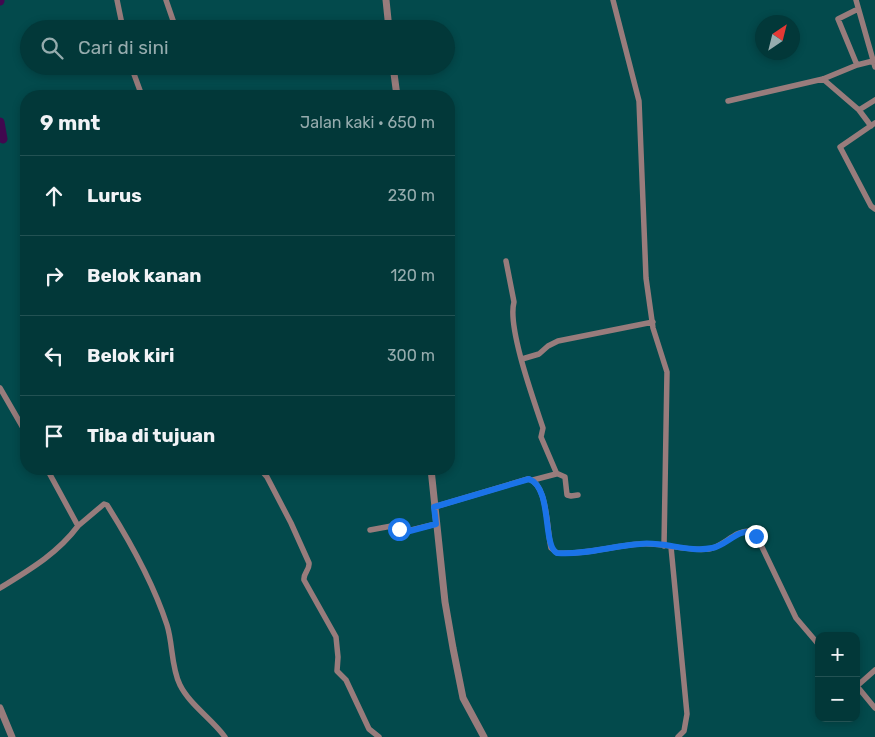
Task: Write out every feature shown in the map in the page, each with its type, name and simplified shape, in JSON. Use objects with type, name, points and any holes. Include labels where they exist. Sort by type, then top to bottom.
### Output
[{"type":"street","points":[[117,0],[121,20]]},
{"type":"street","points":[[166,0],[173,20]]},
{"type":"street","points":[[386,0],[388,20]]},
{"type":"street","points":[[613,0],[639,101],[646,278],[652,322],[668,372],[664,546]]},
{"type":"street","points":[[728,101],[823,79],[858,65],[874,64],[856,0]]},
{"type":"street","points":[[858,9],[838,19],[858,65]]},
{"type":"street","points":[[134,75],[140,90]]},
{"type":"street","points":[[394,75],[396,90]]},
{"type":"street","points":[[823,79],[873,124],[840,147],[871,206],[875,208]]},
{"type":"street","points":[[859,110],[875,100]]},
{"type":"street","points":[[506,261],[514,302],[514,333],[542,428],[541,437],[556,473],[565,477],[568,495],[578,495]]},
{"type":"street","points":[[522,359],[540,354],[552,343],[558,341],[652,322]]},
{"type":"street","points":[[0,388],[20,423]]},
{"type":"street","points":[[434,507],[528,479],[533,480],[556,473]]},
{"type":"street","points":[[50,475],[78,526]]},
{"type":"street","points":[[264,475],[291,522],[309,563],[310,567],[304,576],[304,580],[336,637],[337,671],[346,680],[369,729],[379,737]]},
{"type":"street","points":[[431,475],[445,602],[462,691],[464,700],[484,737]]},
{"type":"street","points":[[533,480],[542,496],[550,545],[554,553],[586,553],[642,543],[711,549],[741,532],[752,532],[766,553],[798,620],[815,640]]},
{"type":"street","points":[[0,588],[44,561],[78,526],[104,504],[107,504],[134,548],[155,594],[170,633],[176,675],[180,685],[186,695],[219,728],[225,737]]},
{"type":"street","points":[[370,530],[397,525],[400,531],[403,532],[436,524]]},
{"type":"street","points":[[671,547],[687,714],[686,734],[678,737]]},
{"type":"street","points":[[860,682],[875,670]]},
{"type":"street","points":[[860,689],[875,708]]},
{"type":"street","points":[[0,708],[12,737]]},
{"type":"waterway","points":[[0,122],[3,139]]},
{"type":"route","points":[[399,529],[401,532],[406,532],[436,524],[434,507],[529,479],[536,483],[542,496],[550,545],[554,553],[586,553],[642,543],[705,550],[716,548],[744,531],[750,531],[756,536]]}]
